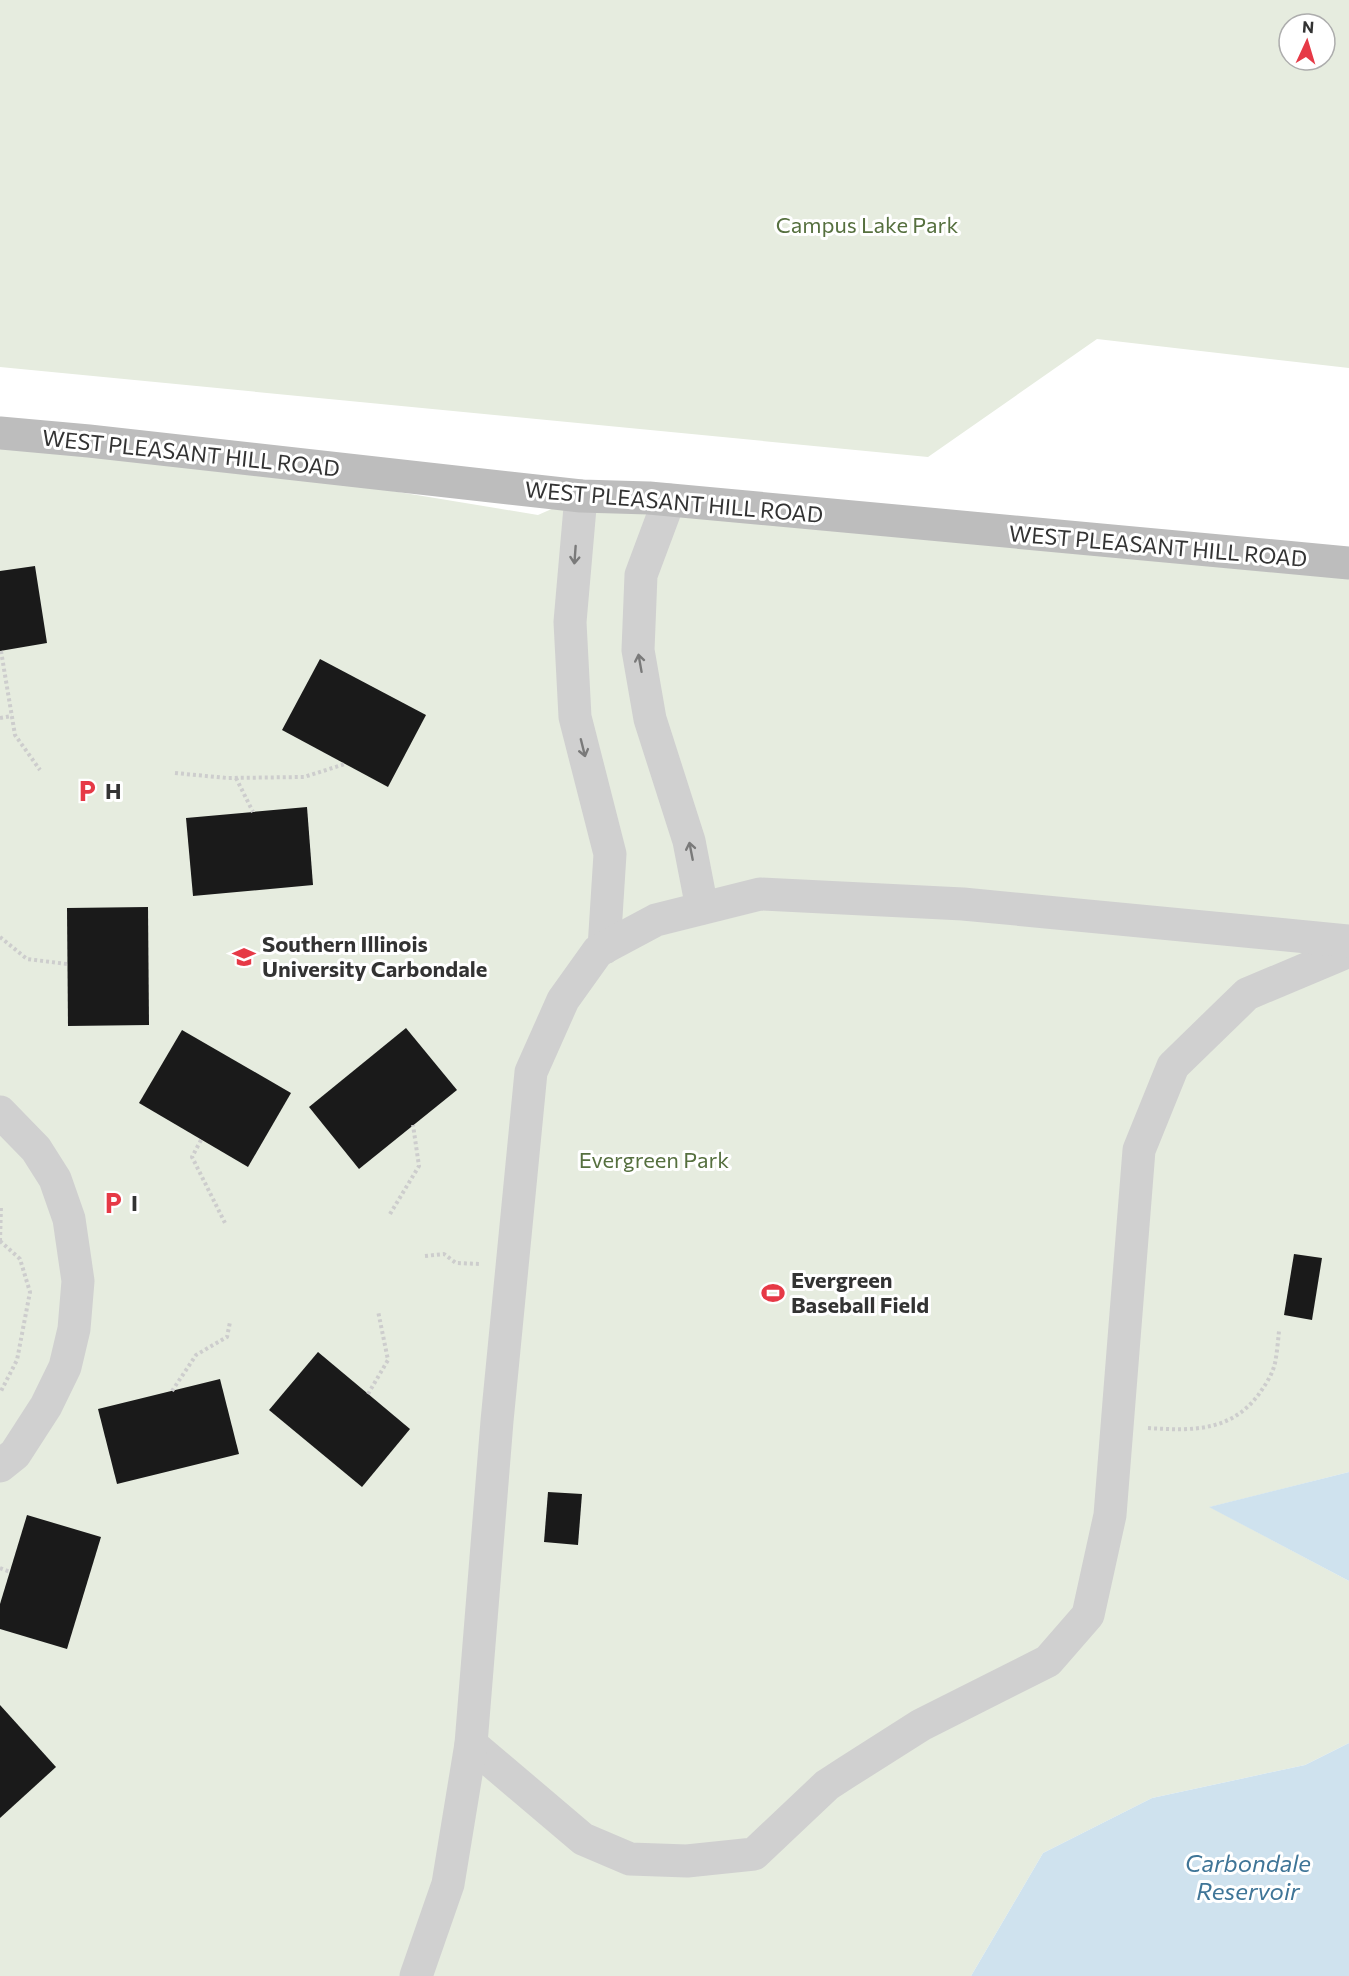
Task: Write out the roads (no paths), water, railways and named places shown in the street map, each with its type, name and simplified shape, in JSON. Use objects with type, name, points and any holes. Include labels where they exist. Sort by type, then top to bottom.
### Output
[{"type":"street","name":"WEST PLEASANT HILL ROAD","points":[[0,433],[581,496],[669,500],[1349,563]]},
{"type":"street","points":[[581,496],[570,622],[574,717],[610,854],[604,948]]},
{"type":"street","points":[[669,500],[641,574],[638,650],[650,718],[689,841],[702,908]]},
{"type":"street","points":[[417,1976],[448,1884],[471,1744],[497,1421],[531,1072],[563,1000],[598,951],[656,920],[760,894],[975,905],[1349,941]]},
{"type":"street","points":[[471,1744],[583,1839],[630,1859],[687,1862],[754,1854],[828,1785],[847,1772],[921,1725],[1048,1661],[1088,1615],[1110,1515],[1139,1150],[1173,1066],[1247,994],[1349,951]]},
{"type":"street","points":[[0,1112],[36,1149],[55,1179],[69,1219],[78,1281],[74,1329],[65,1366],[46,1406],[15,1454],[0,1466]]},
{"type":"water","points":[[1349,1472],[1349,1581],[1209,1507]]},
{"type":"water","name":"Carbondale Reservoir","points":[[1349,1743],[1349,1976],[971,1976],[1043,1853],[1152,1798],[1305,1765]]},
{"type":"place","name":"H","points":[[87,791]]},
{"type":"place","name":"Southern Illinois University Carbondale","points":[[244,957]]},
{"type":"place","name":"I","points":[[113,1203]]},
{"type":"place","name":"Evergreen Baseball Field","points":[[773,1293]]},
{"type":"park label","name":"Campus Lake Park","points":[[867,225]]},
{"type":"park label","name":"Evergreen Park","points":[[654,1160]]}]
